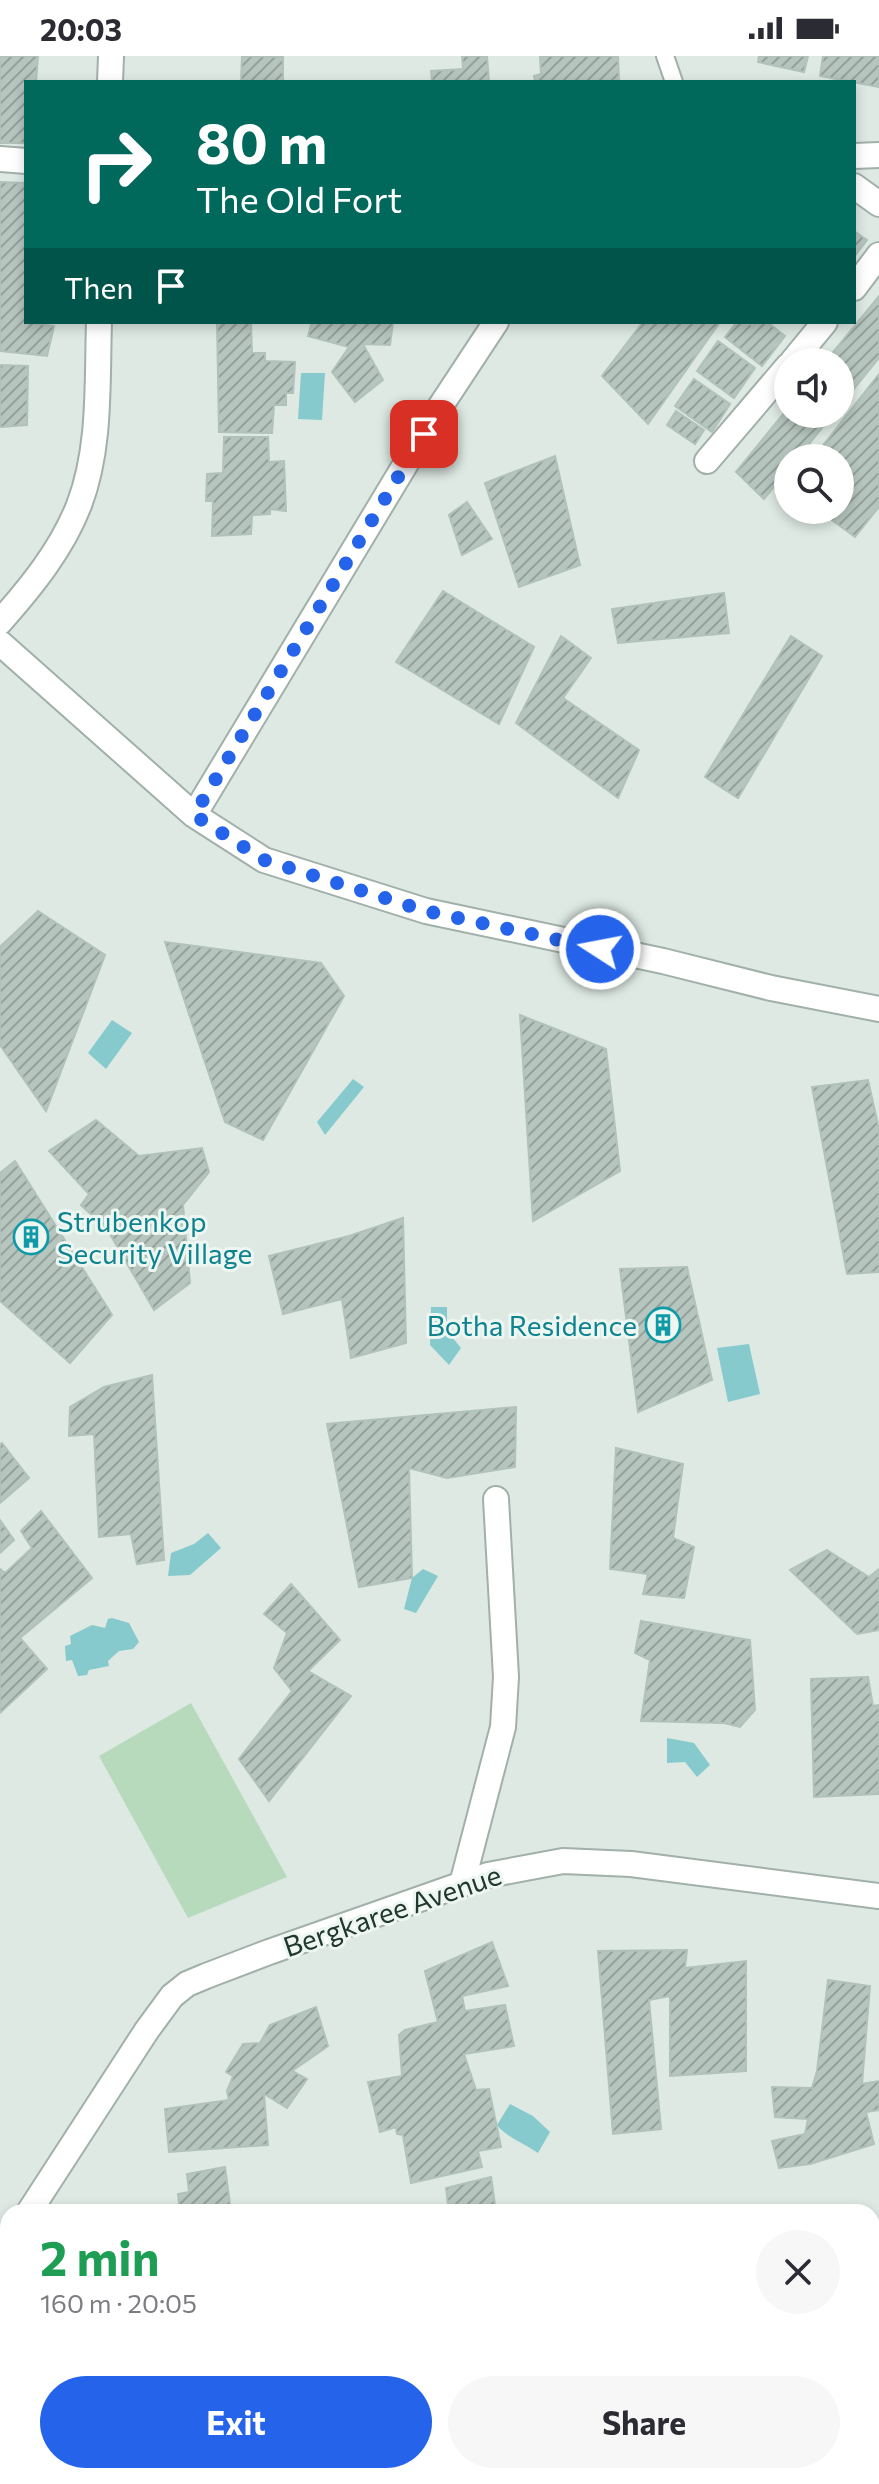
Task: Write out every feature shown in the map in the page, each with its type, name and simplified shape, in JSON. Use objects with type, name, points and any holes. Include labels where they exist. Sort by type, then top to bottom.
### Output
[{"type":"street","points":[[110,80],[111,56]]},
{"type":"street","points":[[856,156],[879,155]]},
{"type":"street","points":[[0,159],[24,161]]},
{"type":"street","points":[[856,187],[879,204]]},
{"type":"street","points":[[856,285],[879,255]]},
{"type":"street","points":[[0,622],[50,559],[79,505],[89,469],[95,423],[99,324]]},
{"type":"street","points":[[194,815],[440,407],[495,324]]},
{"type":"street","points":[[803,348],[823,324]]},
{"type":"street","points":[[707,461],[774,383]]},
{"type":"street","points":[[0,643],[194,815],[264,860],[426,911],[879,1009]]},
{"type":"street","points":[[462,1884],[503,1727],[506,1677],[496,1499]]},
{"type":"street","name":"Bergkaree Avenue","points":[[34,2204],[160,2010],[187,1984],[269,1952],[488,1875],[538,1864],[605,1861],[879,1896]]},
{"type":"lane","points":[[665,56],[673,80]]},
{"type":"green space","points":[[191,1703],[287,1877],[188,1918],[99,1756]]},
{"type":"water","points":[[301,373],[325,373],[322,420],[298,419]]},
{"type":"water","points":[[112,1020],[132,1033],[106,1069],[88,1053]]},
{"type":"water","points":[[353,1079],[364,1087],[325,1135],[317,1122]]},
{"type":"water","points":[[431,1307],[447,1307],[447,1331],[461,1348],[449,1365],[430,1345]]},
{"type":"water","points":[[749,1344],[760,1394],[728,1402],[717,1348]]},
{"type":"water","points":[[208,1533],[221,1548],[190,1575],[168,1576],[171,1553],[194,1544]]},
{"type":"water","points":[[423,1569],[438,1576],[416,1613],[404,1609],[412,1578]]},
{"type":"water","points":[[108,1619],[129,1623],[139,1642],[133,1649],[119,1651],[108,1661],[109,1666],[78,1676],[72,1660],[66,1661],[65,1646],[71,1644],[70,1636],[92,1625],[105,1628]]},
{"type":"water","points":[[667,1738],[694,1743],[710,1765],[697,1777],[685,1762],[667,1763]]},
{"type":"water","points":[[510,2104],[533,2116],[550,2132],[538,2153],[510,2137],[497,2125]]},
{"type":"building","points":[[0,56],[38,56],[36,80],[24,80],[24,143],[0,143]]},
{"type":"building","points":[[242,56],[283,57],[283,80],[241,80]]},
{"type":"building","points":[[462,56],[487,56],[489,80],[432,80],[431,71],[463,69]]},
{"type":"building","points":[[540,56],[618,56],[619,79],[616,80],[535,80],[534,76],[541,74]]},
{"type":"building","points":[[759,56],[808,56],[804,72],[758,62]]},
{"type":"building","points":[[823,56],[879,56],[879,87],[856,83],[856,80],[820,76]]},
{"type":"building","points":[[0,182],[24,183],[24,324],[54,326],[47,356],[0,351]]},
{"type":"building","points":[[856,232],[867,240],[856,254]]},
{"type":"building","points":[[879,296],[879,358],[854,389],[854,348],[836,348]]},
{"type":"building","points":[[217,324],[251,324],[252,353],[265,353],[265,361],[295,362],[293,393],[286,393],[286,405],[274,405],[272,433],[219,432]]},
{"type":"building","points":[[311,324],[393,324],[390,345],[363,344],[383,380],[355,402],[332,372],[349,347],[308,336]]},
{"type":"building","points":[[641,324],[719,324],[648,424],[602,376]]},
{"type":"building","points":[[735,324],[770,324],[785,336],[762,366],[725,337]]},
{"type":"building","points":[[718,341],[755,368],[734,398],[697,371]]},
{"type":"building","points":[[0,365],[28,366],[27,425],[0,427]]},
{"type":"building","points":[[879,374],[879,507],[855,537],[837,524],[854,524],[854,444],[824,444],[837,428],[854,428],[854,406]]},
{"type":"building","points":[[694,379],[730,404],[712,432],[675,406]]},
{"type":"building","points":[[676,411],[704,430],[695,444],[667,425]]},
{"type":"building","points":[[774,425],[774,428],[822,428],[809,444],[774,444],[774,487],[764,499],[736,472]]},
{"type":"building","points":[[224,437],[268,437],[269,462],[284,461],[286,511],[270,509],[270,514],[252,515],[251,534],[212,536],[213,501],[206,501],[207,474],[223,473]]},
{"type":"building","points":[[555,456],[580,565],[519,587],[485,483]]},
{"type":"building","points":[[467,502],[492,539],[462,555],[449,515]]},
{"type":"building","points":[[443,591],[534,647],[499,724],[396,662]]},
{"type":"building","points":[[724,593],[729,633],[618,643],[612,609]]},
{"type":"building","points":[[561,636],[591,658],[563,698],[639,750],[618,798],[516,723]]},
{"type":"building","points":[[791,636],[822,656],[738,798],[705,777]]},
{"type":"building","points":[[38,911],[105,955],[46,1111],[0,1045],[0,947]]},
{"type":"building","points":[[165,942],[321,963],[344,996],[263,1140],[225,1122]]},
{"type":"building","points":[[520,1015],[606,1049],[620,1171],[533,1221]]},
{"type":"building","points":[[868,1080],[879,1129],[879,1272],[847,1274],[812,1087]]},
{"type":"building","points":[[96,1120],[139,1156],[202,1148],[209,1172],[183,1205],[190,1283],[154,1310],[107,1229],[81,1205],[89,1194],[49,1151]]},
{"type":"building","name":"Strubenkop Security Village","points":[[15,1161],[112,1315],[70,1363],[0,1301],[0,1173]]},
{"type":"building","points":[[403,1218],[406,1343],[351,1358],[342,1299],[283,1314],[269,1256],[349,1236]]},
{"type":"building","name":"Botha Residence","points":[[687,1267],[712,1380],[638,1412],[620,1269]]},
{"type":"building","points":[[152,1375],[164,1560],[137,1564],[131,1534],[99,1537],[94,1434],[69,1436],[70,1407],[104,1387]]},
{"type":"building","points":[[516,1407],[515,1467],[447,1478],[409,1468],[412,1578],[359,1587],[327,1424]]},
{"type":"building","points":[[0,1444],[29,1478],[0,1503]]},
{"type":"building","points":[[616,1448],[683,1464],[673,1538],[694,1547],[684,1598],[643,1594],[648,1574],[610,1569]]},
{"type":"building","points":[[41,1511],[92,1578],[20,1638],[47,1669],[0,1713],[0,1569],[5,1573],[32,1548],[21,1531]]},
{"type":"building","points":[[0,1520],[14,1540],[0,1553]]},
{"type":"building","points":[[827,1550],[869,1577],[879,1569],[879,1630],[857,1634],[790,1570]]},
{"type":"building","points":[[291,1584],[340,1640],[308,1671],[351,1696],[269,1801],[239,1759],[292,1691],[274,1668],[287,1633],[264,1614]]},
{"type":"building","points":[[641,1621],[750,1640],[755,1710],[740,1727],[724,1723],[641,1721],[650,1660],[635,1653]]},
{"type":"building","points":[[868,1677],[873,1706],[879,1705],[879,1794],[814,1797],[811,1679]]},
{"type":"building","points":[[492,1942],[508,1986],[462,1996],[465,2011],[505,2005],[514,2046],[464,2054],[476,2090],[489,2089],[501,2147],[478,2151],[482,2167],[411,2183],[403,2135],[397,2134],[396,2127],[380,2132],[368,2082],[402,2076],[399,2035],[405,2030],[438,2022],[425,1971]]},
{"type":"building","points":[[687,1950],[685,1968],[746,1961],[746,2071],[670,2076],[670,1996],[649,2000],[661,2129],[613,2134],[598,1951]]},
{"type":"building","points":[[828,1980],[870,1986],[862,2084],[879,2081],[879,2110],[866,2112],[874,2144],[810,2164],[779,2168],[772,2141],[805,2134],[808,2119],[775,2117],[772,2087],[812,2088],[817,2071]]},
{"type":"building","points":[[316,2007],[328,2046],[292,2071],[307,2079],[287,2108],[264,2094],[268,2145],[169,2152],[165,2109],[229,2100],[227,2091],[233,2076],[226,2072],[243,2044],[260,2043],[270,2025]]},
{"type":"building","points":[[225,2167],[230,2204],[179,2204],[178,2194],[189,2192],[187,2174]]},
{"type":"building","points":[[491,2177],[495,2204],[448,2204],[446,2188]]},
{"type":"place","name":"Strubenkop Security Village","points":[[31,1237]]},
{"type":"place","name":"Botha Residence","points":[[663,1325]]},
{"type":"route","points":[[424,434],[194,815],[264,860],[426,911],[600,949]]}]
